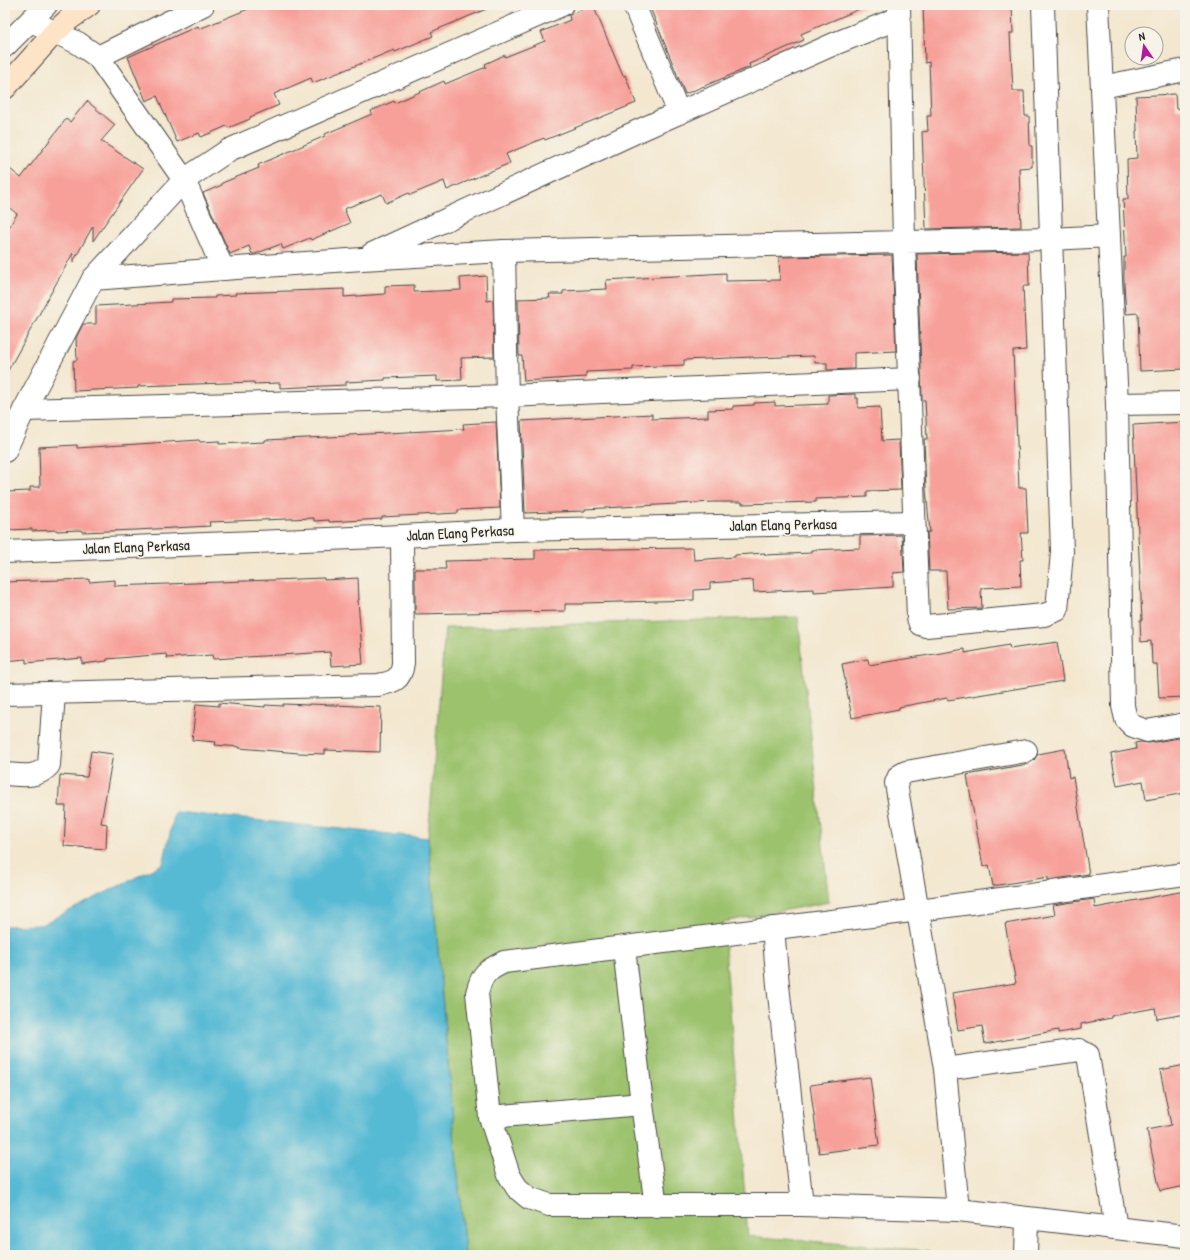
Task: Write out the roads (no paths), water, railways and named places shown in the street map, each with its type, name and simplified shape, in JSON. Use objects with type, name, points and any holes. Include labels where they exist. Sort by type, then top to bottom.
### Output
[{"type":"street","points":[[25,66],[5,47],[46,5]]},
{"type":"street","points":[[5,88],[55,32],[68,20],[89,5]]},
{"type":"street","points":[[98,58],[203,5]]},
{"type":"street","points":[[5,451],[24,410],[93,279],[184,180],[228,150],[562,5]]},
{"type":"street","points":[[634,5],[679,113]]},
{"type":"street","points":[[362,259],[679,113],[834,44],[899,12],[904,242],[918,618],[920,624],[926,626],[1044,615],[1057,610],[1062,552],[1044,5]]},
{"type":"street","points":[[1098,5],[1117,404],[1123,706],[1126,718],[1133,726],[1147,731],[1185,724]]},
{"type":"street","points":[[31,20],[78,43],[98,58],[184,180],[223,269]]},
{"type":"street","points":[[1102,87],[1185,70]]},
{"type":"street","points":[[93,279],[362,259],[504,251],[1051,239],[1109,236]]},
{"type":"street","points":[[504,251],[512,530]]},
{"type":"street","points":[[24,410],[507,396],[910,379]]},
{"type":"street","points":[[1117,404],[1185,403]]},
{"type":"street","name":"Jalan Elang Perkasa","points":[[5,552],[402,536],[512,530],[914,522]]},
{"type":"street","points":[[5,694],[378,685],[394,682],[402,673],[403,663],[402,536]]},
{"type":"street","points":[[5,774],[33,775],[43,772],[48,765],[54,693]]},
{"type":"street","points":[[958,1210],[945,1069],[919,910],[896,783],[899,776],[906,772],[1026,751]]},
{"type":"street","points":[[1185,874],[919,910],[504,962],[488,969],[480,980],[477,992],[490,1117],[509,1175],[517,1188],[529,1198],[549,1205],[802,1205],[958,1210],[1185,1236]]},
{"type":"street","points":[[773,928],[802,1205]]},
{"type":"street","points":[[624,948],[642,1104],[656,1206]]},
{"type":"street","points":[[945,1069],[1079,1050],[1088,1055],[1116,1228]]},
{"type":"street","points":[[490,1117],[642,1104]]},
{"type":"street","points":[[1026,1255],[1027,1219]]},
{"type":"water","points":[[175,812],[428,838],[465,1255],[5,1255],[5,926],[41,925],[163,864]]}]
